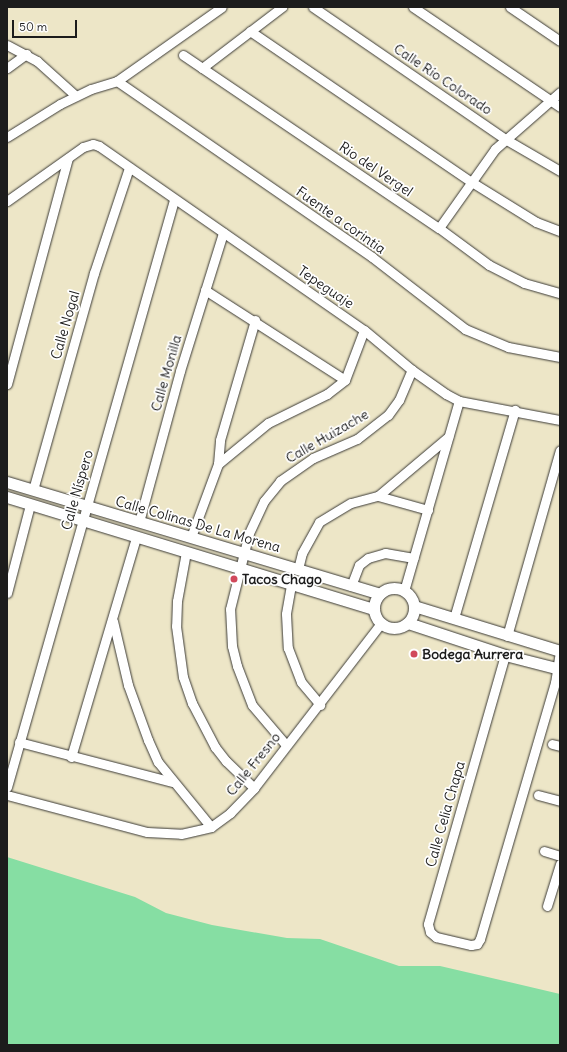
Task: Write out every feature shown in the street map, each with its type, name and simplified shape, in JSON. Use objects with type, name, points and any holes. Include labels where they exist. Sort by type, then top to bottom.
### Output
[{"type":"street","points":[[7,137],[38,116],[76,96],[117,81],[222,7]]},
{"type":"street","points":[[202,68],[282,7]]},
{"type":"street","name":"Calle Río Colorado","points":[[313,7],[505,139],[560,171]]},
{"type":"street","points":[[413,7],[549,101],[560,107]]},
{"type":"street","points":[[510,7],[560,40]]},
{"type":"street","points":[[250,31],[470,181],[536,222],[560,231]]},
{"type":"street","points":[[7,45],[26,54],[47,70],[76,96]]},
{"type":"street","points":[[7,68],[26,54]]},
{"type":"street","name":"Rio del Vergel","points":[[183,55],[439,228],[507,276],[560,293]]},
{"type":"street","name":"Fuente a corintia","points":[[117,81],[372,257],[465,329],[508,347],[560,357]]},
{"type":"street","points":[[439,228],[470,181],[505,139],[560,92]]},
{"type":"street","name":"Tepeguaje","points":[[68,158],[89,144],[99,146],[174,200],[364,330],[412,370],[458,401],[515,410],[560,420]]},
{"type":"street","points":[[7,201],[68,158]]},
{"type":"street","points":[[7,384],[68,158]]},
{"type":"street","name":"Calle Nogal","points":[[33,490],[94,273],[129,168]]},
{"type":"street","name":"Calle Níspero","points":[[7,787],[174,200]]},
{"type":"street","name":"Calle Monilla","points":[[138,522],[180,371],[223,233]]},
{"type":"street","points":[[205,290],[256,320],[345,380]]},
{"type":"street","points":[[191,537],[218,464],[220,440],[256,320]]},
{"type":"street","points":[[218,464],[268,422],[327,394],[345,380],[364,330]]},
{"type":"street","name":"Calle Huizache","points":[[286,745],[252,705],[237,666],[232,646],[230,609],[243,553],[255,517],[280,481],[314,458],[373,429],[398,400],[412,370]]},
{"type":"street","points":[[404,591],[458,401]]},
{"type":"street","points":[[454,618],[515,410]]},
{"type":"street","points":[[298,569],[302,553],[319,522],[351,503],[378,496],[448,437]]},
{"type":"street","points":[[507,636],[560,450]]},
{"type":"street","name":"Calle Colinas De La Morena","points":[[7,482],[380,594]]},
{"type":"street","points":[[378,496],[428,510]]},
{"type":"street","points":[[7,497],[83,522],[374,609],[381,623],[398,628],[408,623],[414,606]]},
{"type":"street","points":[[7,593],[30,505]]},
{"type":"street","points":[[71,757],[113,621],[136,537]]},
{"type":"street","points":[[186,552],[177,601],[176,620],[183,677],[192,703],[215,746],[226,761],[254,788]]},
{"type":"street","points":[[351,586],[359,565],[368,558],[385,553],[414,558]]},
{"type":"street","points":[[291,585],[286,614],[288,648],[301,682],[320,706]]},
{"type":"street","points":[[374,609],[380,594],[389,589],[404,591],[414,606],[507,636],[560,651],[559,669],[505,655],[408,623]]},
{"type":"street","points":[[113,621],[138,715],[158,762],[211,827]]},
{"type":"street","name":"Calle Fresno","points":[[7,795],[148,832],[181,834],[211,827],[230,813],[254,788],[286,745],[320,706],[381,623]]},
{"type":"street","name":"Calle Celia Chapa","points":[[505,655],[428,924],[430,932],[436,937],[471,945],[477,944],[480,939],[559,669]]},
{"type":"street","points":[[19,742],[71,757],[173,782]]},
{"type":"street","points":[[538,796],[560,801]]},
{"type":"street","points":[[544,851],[560,856]]},
{"type":"street","points":[[547,906],[560,864]]},
{"type":"green space","points":[[7,857],[135,897],[166,913],[212,925],[287,938],[320,939],[399,966],[440,966],[560,994],[560,1045],[7,1045]]},
{"type":"place","name":"Tacos Chago","points":[[234,579]]},
{"type":"place","name":"Bodega Aurrera","points":[[414,654]]}]
